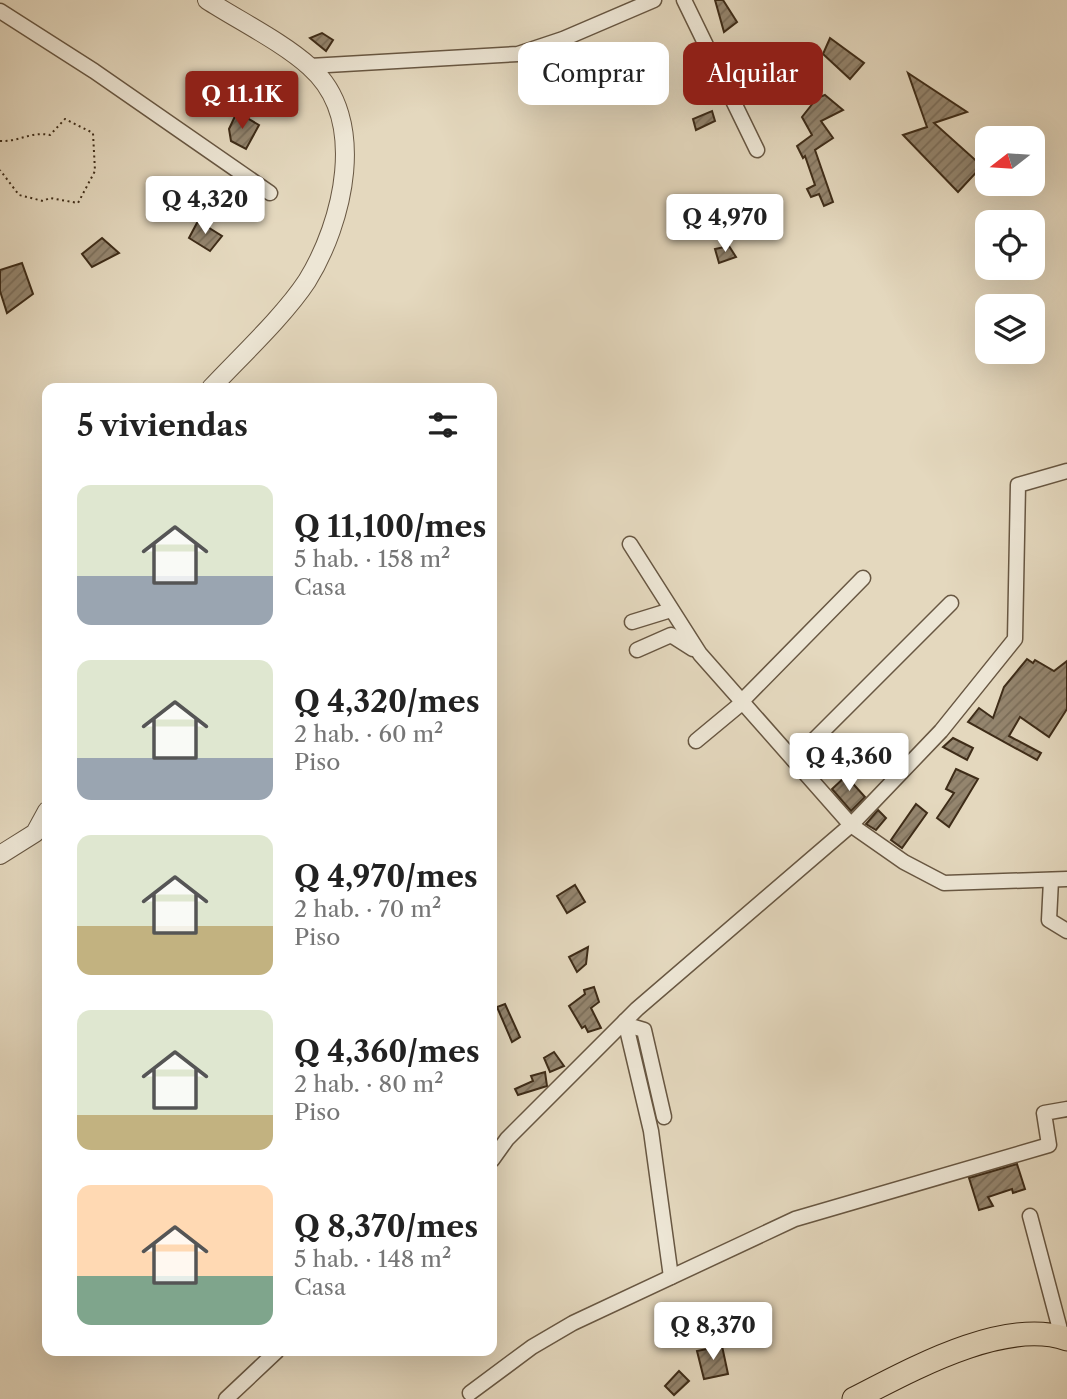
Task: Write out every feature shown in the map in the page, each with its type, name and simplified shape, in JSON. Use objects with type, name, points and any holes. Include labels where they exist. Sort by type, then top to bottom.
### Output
[{"type":"main road","points":[[854,1399],[920,1365],[978,1342],[1036,1334],[1064,1338]]},
{"type":"street","points":[[207,0],[310,66],[325,83],[339,112],[345,158],[338,202],[326,242],[306,282],[215,383]]},
{"type":"street","points":[[310,66],[518,54],[563,39],[654,0]]},
{"type":"street","points":[[684,0],[758,150]]},
{"type":"street","points":[[0,11],[94,71],[270,193]]},
{"type":"street","points":[[497,1153],[508,1139],[626,1025],[851,825],[941,731],[1015,639],[1018,485],[1067,471]]},
{"type":"street","points":[[630,544],[700,654],[851,825],[904,862],[944,883],[1067,879]]},
{"type":"street","points":[[696,741],[743,701],[863,578]]},
{"type":"street","points":[[794,760],[951,603]]},
{"type":"street","points":[[632,621],[671,610]]},
{"type":"street","points":[[637,650],[670,635],[700,654]]},
{"type":"street","points":[[0,855],[35,833],[42,820]]},
{"type":"street","points":[[1051,880],[1049,919],[1067,931]]},
{"type":"street","points":[[626,1025],[643,1030],[664,1117]]},
{"type":"street","points":[[626,1025],[651,1131],[671,1277]]},
{"type":"street","points":[[470,1392],[553,1334],[809,1214],[1049,1146],[1044,1113],[1067,1109]]},
{"type":"street","points":[[1030,1216],[1064,1338]]},
{"type":"street","points":[[226,1399],[272,1356]]},
{"type":"path","points":[[0,141],[16,142],[34,132],[50,135],[65,119],[93,133],[95,172],[78,203],[50,198],[43,201],[19,195],[0,170]]},
{"type":"building","points":[[715,0],[723,0],[737,22],[724,32]]},
{"type":"building","points":[[322,33],[333,40],[326,51],[310,38]]},
{"type":"building","points":[[830,38],[864,63],[850,79],[823,54]]},
{"type":"building","points":[[908,73],[967,112],[934,123],[975,160],[975,174],[958,192],[903,135],[927,127]]},
{"type":"building","points":[[823,96],[843,110],[821,121],[833,138],[815,150],[833,202],[824,206],[819,194],[811,197],[807,189],[815,185],[805,156],[803,158],[797,146],[812,135],[802,117],[811,105],[823,105]]},
{"type":"building","points":[[712,111],[715,121],[696,130],[693,119]]},
{"type":"building","points":[[237,112],[259,125],[246,149],[231,141],[229,129]]},
{"type":"building","points":[[198,221],[222,236],[210,251],[189,238]]},
{"type":"building","points":[[102,238],[119,253],[92,267],[82,254]]},
{"type":"building","points":[[729,246],[736,257],[719,263],[715,249]]},
{"type":"building","points":[[22,263],[33,294],[7,313],[0,291],[0,270]]},
{"type":"building","points":[[1027,659],[1033,663],[1035,660],[1054,671],[1067,661],[1067,709],[1049,737],[1020,717],[1009,736],[1041,753],[1037,760],[968,722],[979,708],[993,718],[1004,687]]},
{"type":"building","points":[[953,738],[973,748],[967,760],[943,747]]},
{"type":"building","points":[[956,769],[978,779],[949,827],[937,818],[954,793],[946,789]]},
{"type":"building","points":[[846,776],[865,797],[851,811],[832,789]]},
{"type":"building","points":[[916,804],[927,813],[902,848],[891,840]]},
{"type":"building","points":[[878,810],[886,818],[876,830],[866,824]]},
{"type":"building","points":[[575,885],[585,902],[567,913],[557,896]]},
{"type":"building","points":[[588,947],[586,964],[577,972],[569,957]]},
{"type":"building","points":[[594,987],[599,1002],[591,1008],[601,1028],[588,1032],[585,1026],[582,1028],[569,1006],[585,994],[584,990]]},
{"type":"building","points":[[505,1004],[520,1037],[512,1042],[497,1007]]},
{"type":"building","points":[[554,1052],[564,1066],[550,1072],[544,1058]]},
{"type":"building","points":[[545,1072],[547,1086],[518,1095],[515,1089],[533,1081],[531,1076]]},
{"type":"building","points":[[1017,1164],[1025,1189],[1013,1193],[1012,1189],[988,1197],[993,1206],[979,1210],[969,1178]]},
{"type":"building","points":[[722,1346],[728,1374],[704,1379],[697,1351]]},
{"type":"building","points":[[679,1371],[689,1381],[674,1395],[665,1386]]}]
